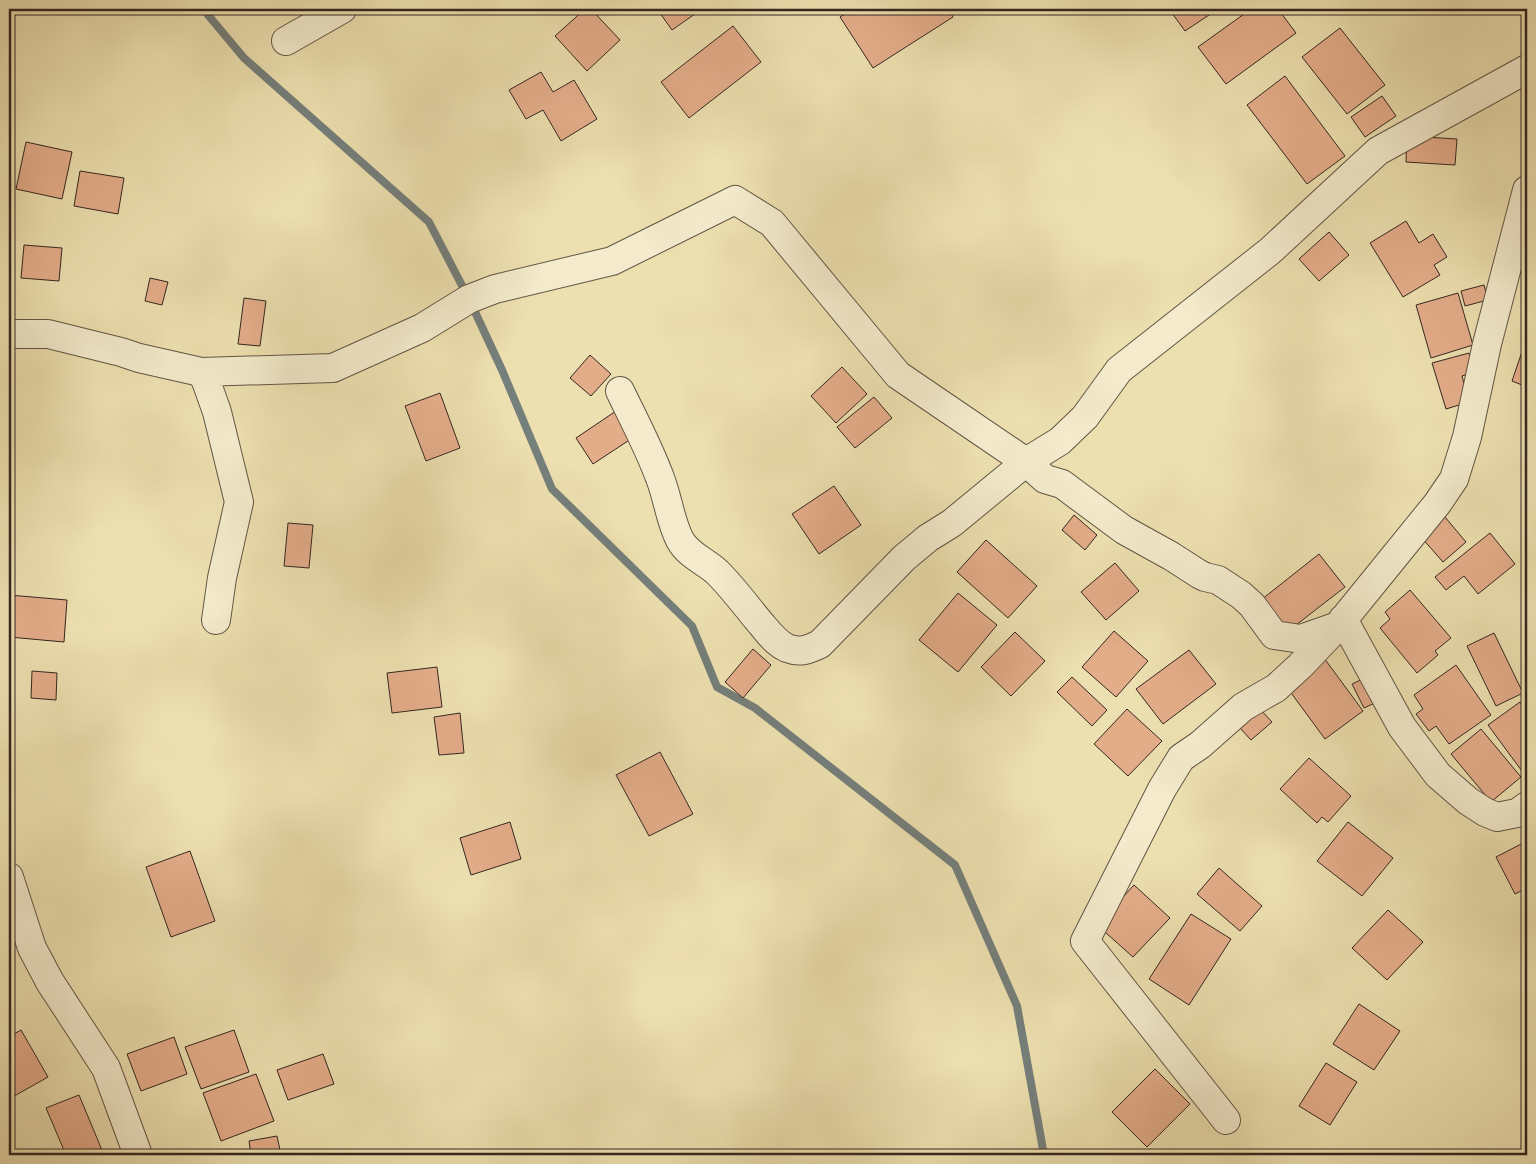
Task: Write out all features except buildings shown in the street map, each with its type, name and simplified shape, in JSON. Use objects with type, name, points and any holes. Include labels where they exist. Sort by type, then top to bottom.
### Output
[{"type":"street","points":[[286,41],[342,9]]},
{"type":"street","points":[[620,391],[650,453],[674,523],[685,547],[725,580],[774,639],[796,651],[806,651],[820,644],[904,558],[928,538],[952,523],[1026,462],[1060,441],[1085,417],[1119,370],[1270,251],[1378,151],[1527,69]]},
{"type":"street","points":[[1226,1120],[1085,940],[1162,789],[1181,758],[1243,707],[1276,688],[1300,666],[1340,623],[1438,504],[1454,479],[1467,437],[1487,344],[1527,190]]},
{"type":"street","points":[[9,334],[48,334],[201,372],[333,368],[422,328],[469,299],[494,289],[612,261],[735,200],[772,223],[898,375],[1026,462],[1045,479],[1062,484],[1124,530],[1171,556],[1205,578],[1218,580],[1241,595],[1252,605],[1274,635],[1301,639],[1340,623]]},
{"type":"street","points":[[201,372],[217,412],[239,502],[222,578],[216,620]]},
{"type":"street","points":[[1340,623],[1402,727],[1438,775],[1468,801],[1497,817],[1516,813],[1527,806]]},
{"type":"street","points":[[9,877],[32,948],[50,982],[106,1068],[138,1155]]},
{"type":"waterway","points":[[203,9],[244,58],[429,222],[469,299],[502,370],[552,489],[692,626],[717,687],[755,708],[955,865],[1017,1006],[1044,1155]]}]
